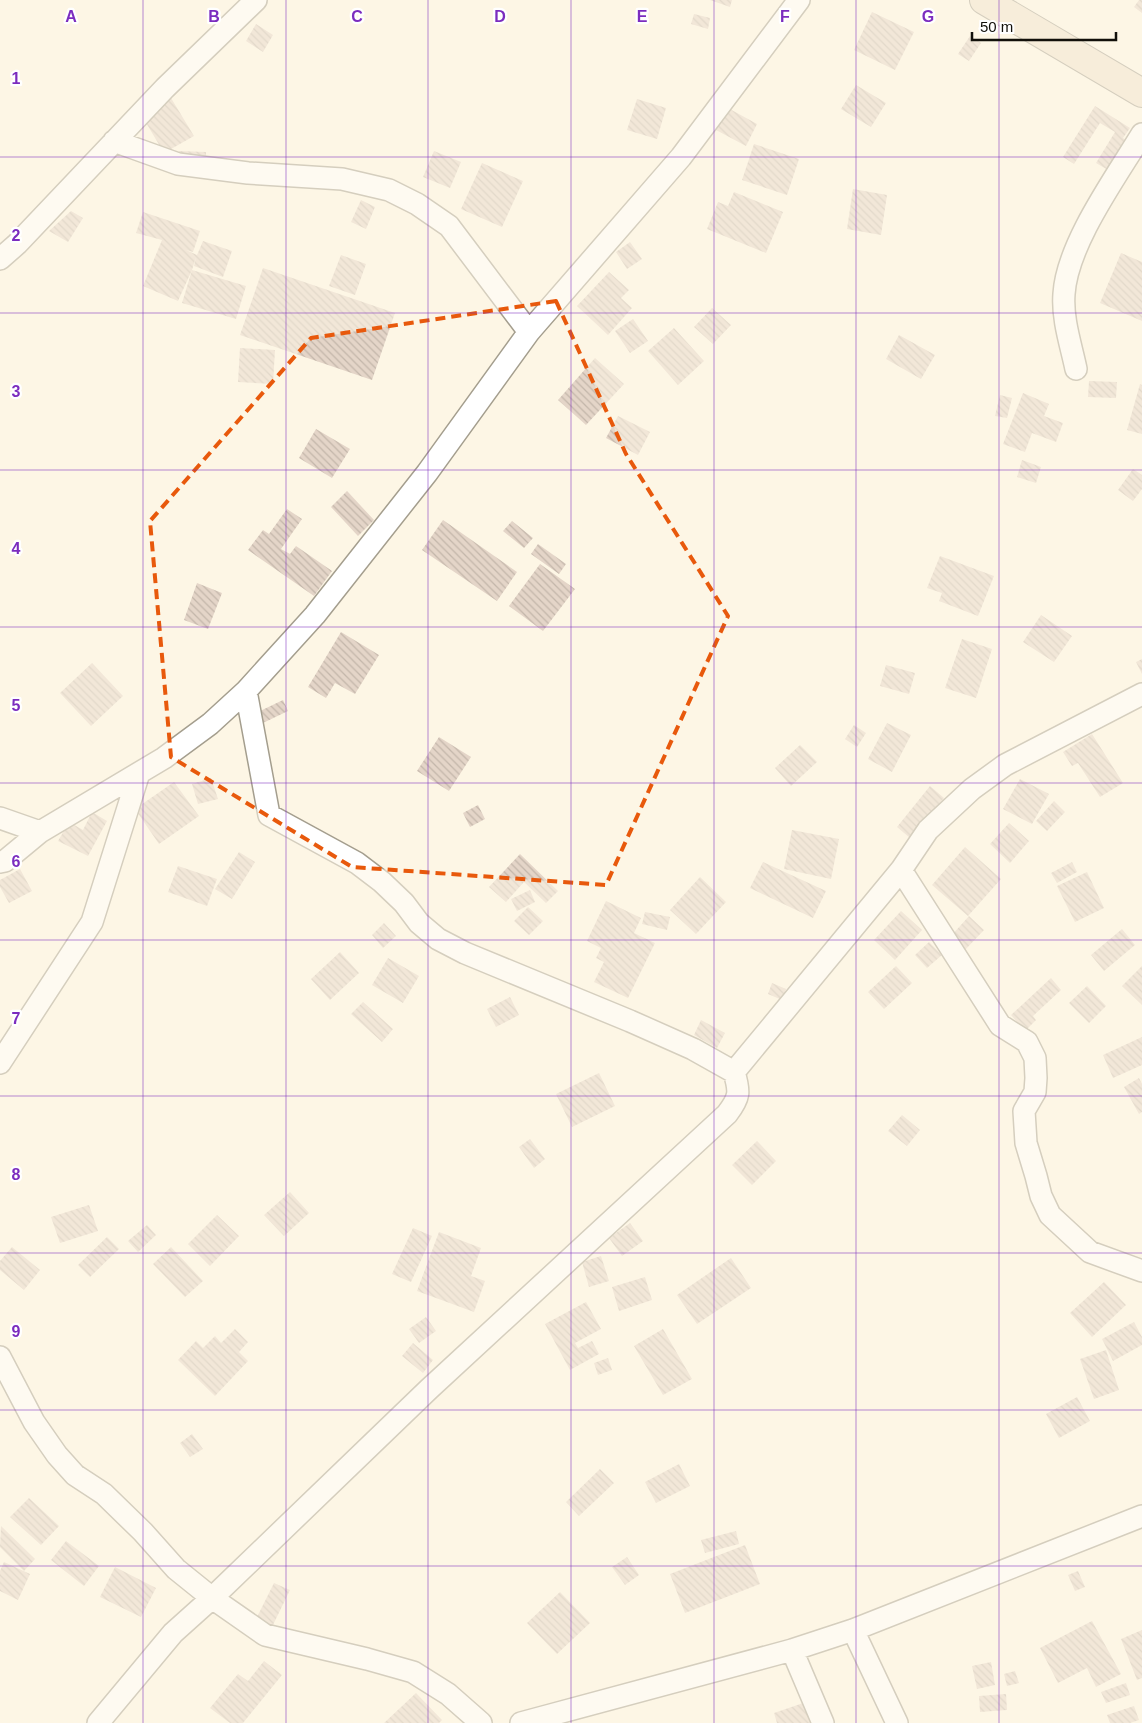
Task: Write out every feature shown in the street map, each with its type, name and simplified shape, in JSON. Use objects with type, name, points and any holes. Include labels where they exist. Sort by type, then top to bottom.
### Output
[{"type":"main road","points":[[984,0],[1142,93]]},
{"type":"street","points":[[0,259],[18,244],[164,88],[256,0]]},
{"type":"street","points":[[0,862],[5,861],[40,832],[164,758],[210,724],[246,691],[315,615],[427,472],[529,332],[681,157],[799,0]]},
{"type":"street","points":[[1076,369],[1064,310],[1067,274],[1083,234],[1142,134]]},
{"type":"street","points":[[114,141],[178,164],[248,173],[342,179],[389,190],[417,204],[449,226],[529,332]]},
{"type":"street","points":[[98,1723],[174,1633],[429,1389],[727,1114],[735,1103],[739,1088],[734,1072],[692,1049],[630,1021],[465,953],[438,938],[420,923],[404,903],[382,882],[357,863],[269,814],[246,691]]},
{"type":"street","points":[[734,1072],[901,870],[928,830],[972,789],[1005,765],[1142,694]]},
{"type":"street","points":[[0,1063],[92,922],[139,773]]},
{"type":"street","points":[[0,818],[40,832]]},
{"type":"street","points":[[901,870],[1000,1025],[1027,1042],[1035,1058],[1035,1092],[1024,1111],[1026,1142],[1041,1196],[1050,1215],[1090,1252],[1142,1271]]},
{"type":"street","points":[[0,1357],[34,1422],[57,1455],[75,1475],[104,1494],[143,1532],[176,1569],[212,1598],[265,1635],[368,1658],[413,1672],[448,1694],[481,1723]]},
{"type":"street","points":[[521,1723],[792,1650],[853,1630],[1142,1516]]},
{"type":"street","points":[[853,1630],[897,1723]]},
{"type":"street","points":[[792,1650],[823,1723]]},
{"type":"highlighted area","points":[[556,301],[626,454],[728,616],[606,885],[352,867],[171,757],[150,521],[311,338]]},
{"type":"building","points":[[710,0],[732,0],[730,7]]},
{"type":"building","points":[[1139,0],[1142,0],[1142,13],[1134,7]]},
{"type":"building","points":[[872,12],[914,32],[895,70],[854,50]]},
{"type":"building","points":[[694,14],[710,18],[708,29],[691,24]]},
{"type":"building","points":[[256,24],[273,35],[263,52],[246,41]]},
{"type":"building","points":[[970,36],[981,43],[969,61],[958,54]]},
{"type":"building","points":[[856,85],[886,103],[871,127],[841,109]]},
{"type":"building","points":[[171,98],[194,136],[164,153],[142,116]]},
{"type":"building","points":[[637,99],[666,108],[657,139],[627,130]]},
{"type":"building","points":[[1095,106],[1130,128],[1123,138],[1126,140],[1108,170],[1096,163],[1115,132],[1100,123],[1074,164],[1063,157]]},
{"type":"building","points":[[728,108],[757,124],[746,146],[716,130]]},
{"type":"building","points":[[754,144],[799,159],[787,195],[742,180]]},
{"type":"building","points":[[179,151],[206,152],[206,164],[178,163]]},
{"type":"building","points":[[434,151],[461,162],[450,188],[423,177]]},
{"type":"building","points":[[482,163],[523,181],[502,227],[461,209]]},
{"type":"building","points":[[853,189],[887,195],[881,235],[847,229]]},
{"type":"building","points":[[734,192],[783,212],[766,253],[707,229],[718,202],[728,206]]},
{"type":"building","points":[[361,200],[375,207],[366,229],[351,222]]},
{"type":"building","points":[[71,211],[83,218],[68,242],[49,231]]},
{"type":"building","points":[[143,212],[200,231],[193,252],[186,250],[197,255],[203,241],[232,251],[223,277],[194,266],[196,257],[178,301],[143,286],[162,240],[136,233]]},
{"type":"building","points":[[630,242],[642,259],[627,269],[616,252]]},
{"type":"building","points":[[1121,253],[1142,262],[1142,321],[1100,303]]},
{"type":"building","points":[[341,255],[366,264],[355,295],[329,286]]},
{"type":"building","points":[[263,268],[395,313],[372,380],[240,335]]},
{"type":"building","points":[[192,270],[246,286],[236,319],[182,303]]},
{"type":"building","points":[[609,272],[629,290],[621,298],[632,308],[608,335],[577,306]]},
{"type":"building","points":[[712,308],[731,325],[713,344],[694,327]]},
{"type":"building","points":[[633,319],[648,341],[630,353],[615,331]]},
{"type":"building","points":[[674,328],[704,361],[678,385],[648,351]]},
{"type":"building","points":[[899,335],[935,355],[921,379],[886,359]]},
{"type":"building","points":[[240,348],[275,350],[273,384],[238,382]]},
{"type":"building","points":[[595,358],[624,384],[586,425],[558,400]]},
{"type":"building","points":[[1089,381],[1117,382],[1116,398],[1088,397]]},
{"type":"building","points":[[1140,384],[1142,385],[1142,434],[1127,430]]},
{"type":"building","points":[[1023,393],[1049,404],[1044,416],[1063,423],[1056,442],[1032,433],[1025,452],[1003,444]]},
{"type":"building","points":[[1000,395],[1012,398],[1007,418],[995,416]]},
{"type":"building","points":[[618,416],[650,432],[638,455],[606,438]]},
{"type":"building","points":[[316,429],[350,449],[332,478],[299,458]]},
{"type":"building","points":[[1022,460],[1041,467],[1036,483],[1017,477]]},
{"type":"building","points":[[1133,469],[1142,475],[1142,489],[1133,501],[1118,490]]},
{"type":"building","points":[[347,491],[374,520],[358,536],[331,507]]},
{"type":"building","points":[[287,509],[302,519],[281,549],[290,554],[296,546],[332,571],[314,596],[248,550],[263,530],[269,534]]},
{"type":"building","points":[[443,520],[517,572],[497,601],[422,550]]},
{"type":"building","points":[[512,521],[533,538],[524,548],[503,531]]},
{"type":"building","points":[[538,544],[566,564],[559,574],[531,554]]},
{"type":"building","points":[[940,556],[994,576],[978,616],[939,601],[942,593],[927,588]]},
{"type":"building","points":[[540,564],[575,589],[543,631],[509,606]]},
{"type":"building","points":[[197,583],[222,593],[208,629],[184,620]]},
{"type":"building","points":[[1041,615],[1072,636],[1054,662],[1023,642]]},
{"type":"building","points":[[341,632],[379,655],[355,694],[335,683],[326,698],[308,687]]},
{"type":"building","points":[[962,639],[992,649],[976,698],[945,688]]},
{"type":"building","points":[[1142,659],[1142,674],[1136,662]]},
{"type":"building","points":[[92,663],[123,696],[91,726],[60,693]]},
{"type":"building","points":[[886,665],[915,673],[909,694],[880,686]]},
{"type":"building","points":[[283,700],[288,711],[263,723],[258,712]]},
{"type":"building","points":[[887,723],[911,735],[892,772],[868,759]]},
{"type":"building","points":[[854,725],[866,733],[857,747],[845,739]]},
{"type":"building","points":[[1092,734],[1123,783],[1100,797],[1078,763],[1072,766],[1063,752]]},
{"type":"building","points":[[439,737],[471,757],[449,791],[417,771]]},
{"type":"building","points":[[800,745],[817,762],[791,786],[775,768]]},
{"type":"building","points":[[211,778],[218,799],[198,804],[192,784]]},
{"type":"building","points":[[1020,779],[1049,794],[1032,824],[1003,809]]},
{"type":"building","points":[[174,782],[199,816],[159,844],[135,809]]},
{"type":"building","points":[[930,786],[944,798],[910,838],[897,827]]},
{"type":"building","points":[[1054,801],[1065,812],[1047,831],[1036,821]]},
{"type":"building","points":[[478,805],[485,819],[470,827],[463,813]]},
{"type":"building","points":[[92,812],[107,821],[88,856],[58,841],[69,822],[83,830]]},
{"type":"building","points":[[1009,823],[1029,841],[1010,863],[990,844]]},
{"type":"building","points":[[792,830],[839,839],[831,879],[784,869]]},
{"type":"building","points":[[965,847],[1001,879],[968,916],[932,885]]},
{"type":"building","points":[[239,852],[255,862],[232,899],[215,889]]},
{"type":"building","points":[[520,854],[558,891],[546,903],[524,882],[506,902],[489,887]]},
{"type":"building","points":[[763,862],[826,891],[813,918],[750,888]]},
{"type":"building","points":[[1072,862],[1077,872],[1057,883],[1051,873]]},
{"type":"building","points":[[178,866],[217,879],[207,906],[168,892]]},
{"type":"building","points":[[20,869],[32,891],[9,903],[0,887],[0,880]]},
{"type":"building","points":[[1087,872],[1104,908],[1075,922],[1057,886]]},
{"type":"building","points":[[700,877],[726,902],[696,934],[670,910]]},
{"type":"building","points":[[530,890],[535,902],[517,911],[511,899]]},
{"type":"building","points":[[606,901],[641,918],[634,933],[655,943],[628,998],[594,982],[604,962],[596,958],[601,948],[587,941]]},
{"type":"building","points":[[528,907],[543,921],[529,935],[514,921]]},
{"type":"building","points":[[901,911],[922,930],[895,960],[874,940]]},
{"type":"building","points":[[645,912],[670,917],[667,930],[642,924]]},
{"type":"building","points":[[969,916],[984,930],[965,950],[951,936]]},
{"type":"building","points":[[384,923],[396,936],[383,948],[372,935]]},
{"type":"building","points":[[1122,929],[1135,945],[1104,971],[1091,955]]},
{"type":"building","points":[[929,942],[942,955],[927,968],[915,955]]},
{"type":"building","points":[[340,952],[359,973],[330,1000],[311,979]]},
{"type":"building","points":[[388,958],[419,976],[403,1003],[372,985]]},
{"type":"building","points":[[896,966],[912,983],[884,1009],[868,992]]},
{"type":"building","points":[[1142,966],[1142,1005],[1122,986]]},
{"type":"building","points":[[1051,978],[1061,990],[1033,1016],[1036,1020],[1025,1031],[1011,1015]]},
{"type":"building","points":[[772,983],[786,989],[782,1000],[768,994]]},
{"type":"building","points":[[1087,986],[1106,1006],[1089,1023],[1069,1003]]},
{"type":"building","points":[[510,997],[519,1015],[496,1027],[487,1009]]},
{"type":"building","points":[[363,1002],[393,1029],[382,1042],[351,1014]]},
{"type":"building","points":[[701,1020],[725,1033],[717,1048],[694,1035]]},
{"type":"building","points":[[1142,1037],[1142,1065],[1113,1078],[1103,1055]]},
{"type":"building","points":[[599,1073],[615,1106],[572,1127],[556,1094]]},
{"type":"building","points":[[1139,1078],[1142,1084],[1142,1112],[1139,1114],[1124,1087]]},
{"type":"building","points":[[902,1115],[920,1130],[907,1146],[888,1131]]},
{"type":"building","points":[[530,1139],[545,1159],[534,1168],[519,1147]]},
{"type":"building","points":[[757,1141],[776,1161],[752,1185],[732,1165]]},
{"type":"building","points":[[290,1192],[309,1213],[284,1236],[264,1215]]},
{"type":"building","points":[[89,1205],[98,1231],[60,1243],[51,1217]]},
{"type":"building","points":[[217,1215],[239,1236],[210,1266],[188,1244]]},
{"type":"building","points":[[630,1223],[643,1241],[622,1256],[609,1238]]},
{"type":"building","points":[[147,1225],[156,1235],[138,1252],[128,1241]]},
{"type":"building","points":[[413,1228],[432,1236],[411,1282],[392,1274]]},
{"type":"building","points":[[439,1232],[481,1248],[471,1276],[485,1281],[474,1312],[417,1291]]},
{"type":"building","points":[[107,1237],[119,1249],[90,1277],[78,1265]]},
{"type":"building","points":[[12,1247],[40,1270],[24,1290],[0,1270],[0,1261]]},
{"type":"building","points":[[171,1247],[203,1281],[185,1297],[153,1264]]},
{"type":"building","points":[[601,1256],[609,1281],[589,1287],[582,1262]]},
{"type":"building","points":[[731,1258],[751,1288],[697,1324],[677,1295]]},
{"type":"building","points":[[645,1277],[652,1300],[619,1311],[612,1287]]},
{"type":"building","points":[[1104,1282],[1126,1305],[1092,1337],[1070,1313]]},
{"type":"building","points":[[586,1302],[601,1329],[575,1343],[578,1348],[592,1341],[599,1354],[570,1370],[545,1324]]},
{"type":"building","points":[[426,1317],[436,1331],[419,1343],[409,1329]]},
{"type":"building","points":[[1134,1322],[1142,1337],[1142,1345],[1113,1361],[1102,1339]]},
{"type":"building","points":[[235,1329],[248,1342],[239,1352],[248,1361],[215,1396],[178,1360],[196,1341],[203,1348],[215,1336],[221,1343]]},
{"type":"building","points":[[663,1329],[692,1379],[663,1395],[634,1346]]},
{"type":"building","points":[[413,1343],[433,1360],[423,1373],[402,1356]]},
{"type":"building","points":[[1106,1350],[1119,1390],[1094,1399],[1080,1359]]},
{"type":"building","points":[[608,1358],[612,1370],[598,1375],[594,1363]]},
{"type":"building","points":[[1077,1397],[1090,1421],[1059,1438],[1046,1414]]},
{"type":"building","points":[[192,1434],[203,1449],[190,1457],[180,1443]]},
{"type":"building","points":[[679,1464],[690,1486],[656,1503],[645,1482]]},
{"type":"building","points":[[600,1469],[614,1483],[579,1516],[566,1502]]},
{"type":"building","points":[[29,1498],[59,1526],[41,1545],[10,1517]]},
{"type":"building","points":[[1,1526],[35,1559],[24,1571],[0,1547]]},
{"type":"building","points":[[736,1531],[739,1544],[705,1553],[701,1540]]},
{"type":"building","points":[[66,1541],[99,1566],[84,1586],[51,1560]]},
{"type":"building","points":[[745,1545],[760,1584],[685,1613],[670,1574]]},
{"type":"building","points":[[627,1557],[639,1575],[625,1585],[612,1567]]},
{"type":"building","points":[[4,1562],[30,1574],[18,1600],[0,1591],[0,1571]]},
{"type":"building","points":[[115,1567],[156,1588],[141,1617],[100,1597]]},
{"type":"building","points":[[1078,1571],[1085,1587],[1075,1591],[1068,1575]]},
{"type":"building","points":[[274,1583],[290,1590],[272,1627],[256,1619]]},
{"type":"building","points":[[560,1592],[590,1623],[557,1654],[527,1623]]},
{"type":"building","points":[[1092,1621],[1121,1674],[1096,1687],[1087,1668],[1058,1683],[1040,1648]]},
{"type":"building","points":[[1142,1630],[1142,1678],[1137,1680],[1121,1639]]},
{"type":"building","points":[[264,1661],[282,1675],[243,1723],[230,1723],[210,1708],[238,1674],[248,1681]]},
{"type":"building","points":[[991,1662],[995,1685],[977,1689],[972,1666]]},
{"type":"building","points":[[1015,1671],[1019,1683],[1007,1686],[1004,1674]]},
{"type":"building","points":[[1126,1683],[1130,1695],[1106,1703],[1101,1692]]},
{"type":"building","points":[[416,1693],[442,1720],[439,1723],[384,1723]]},
{"type":"building","points":[[1006,1694],[1007,1710],[980,1712],[979,1696]]},
{"type":"building","points":[[809,1701],[817,1723],[777,1723],[774,1713]]},
{"type":"building","points":[[1134,1706],[1139,1720],[1130,1723],[1110,1723],[1107,1715]]}]
